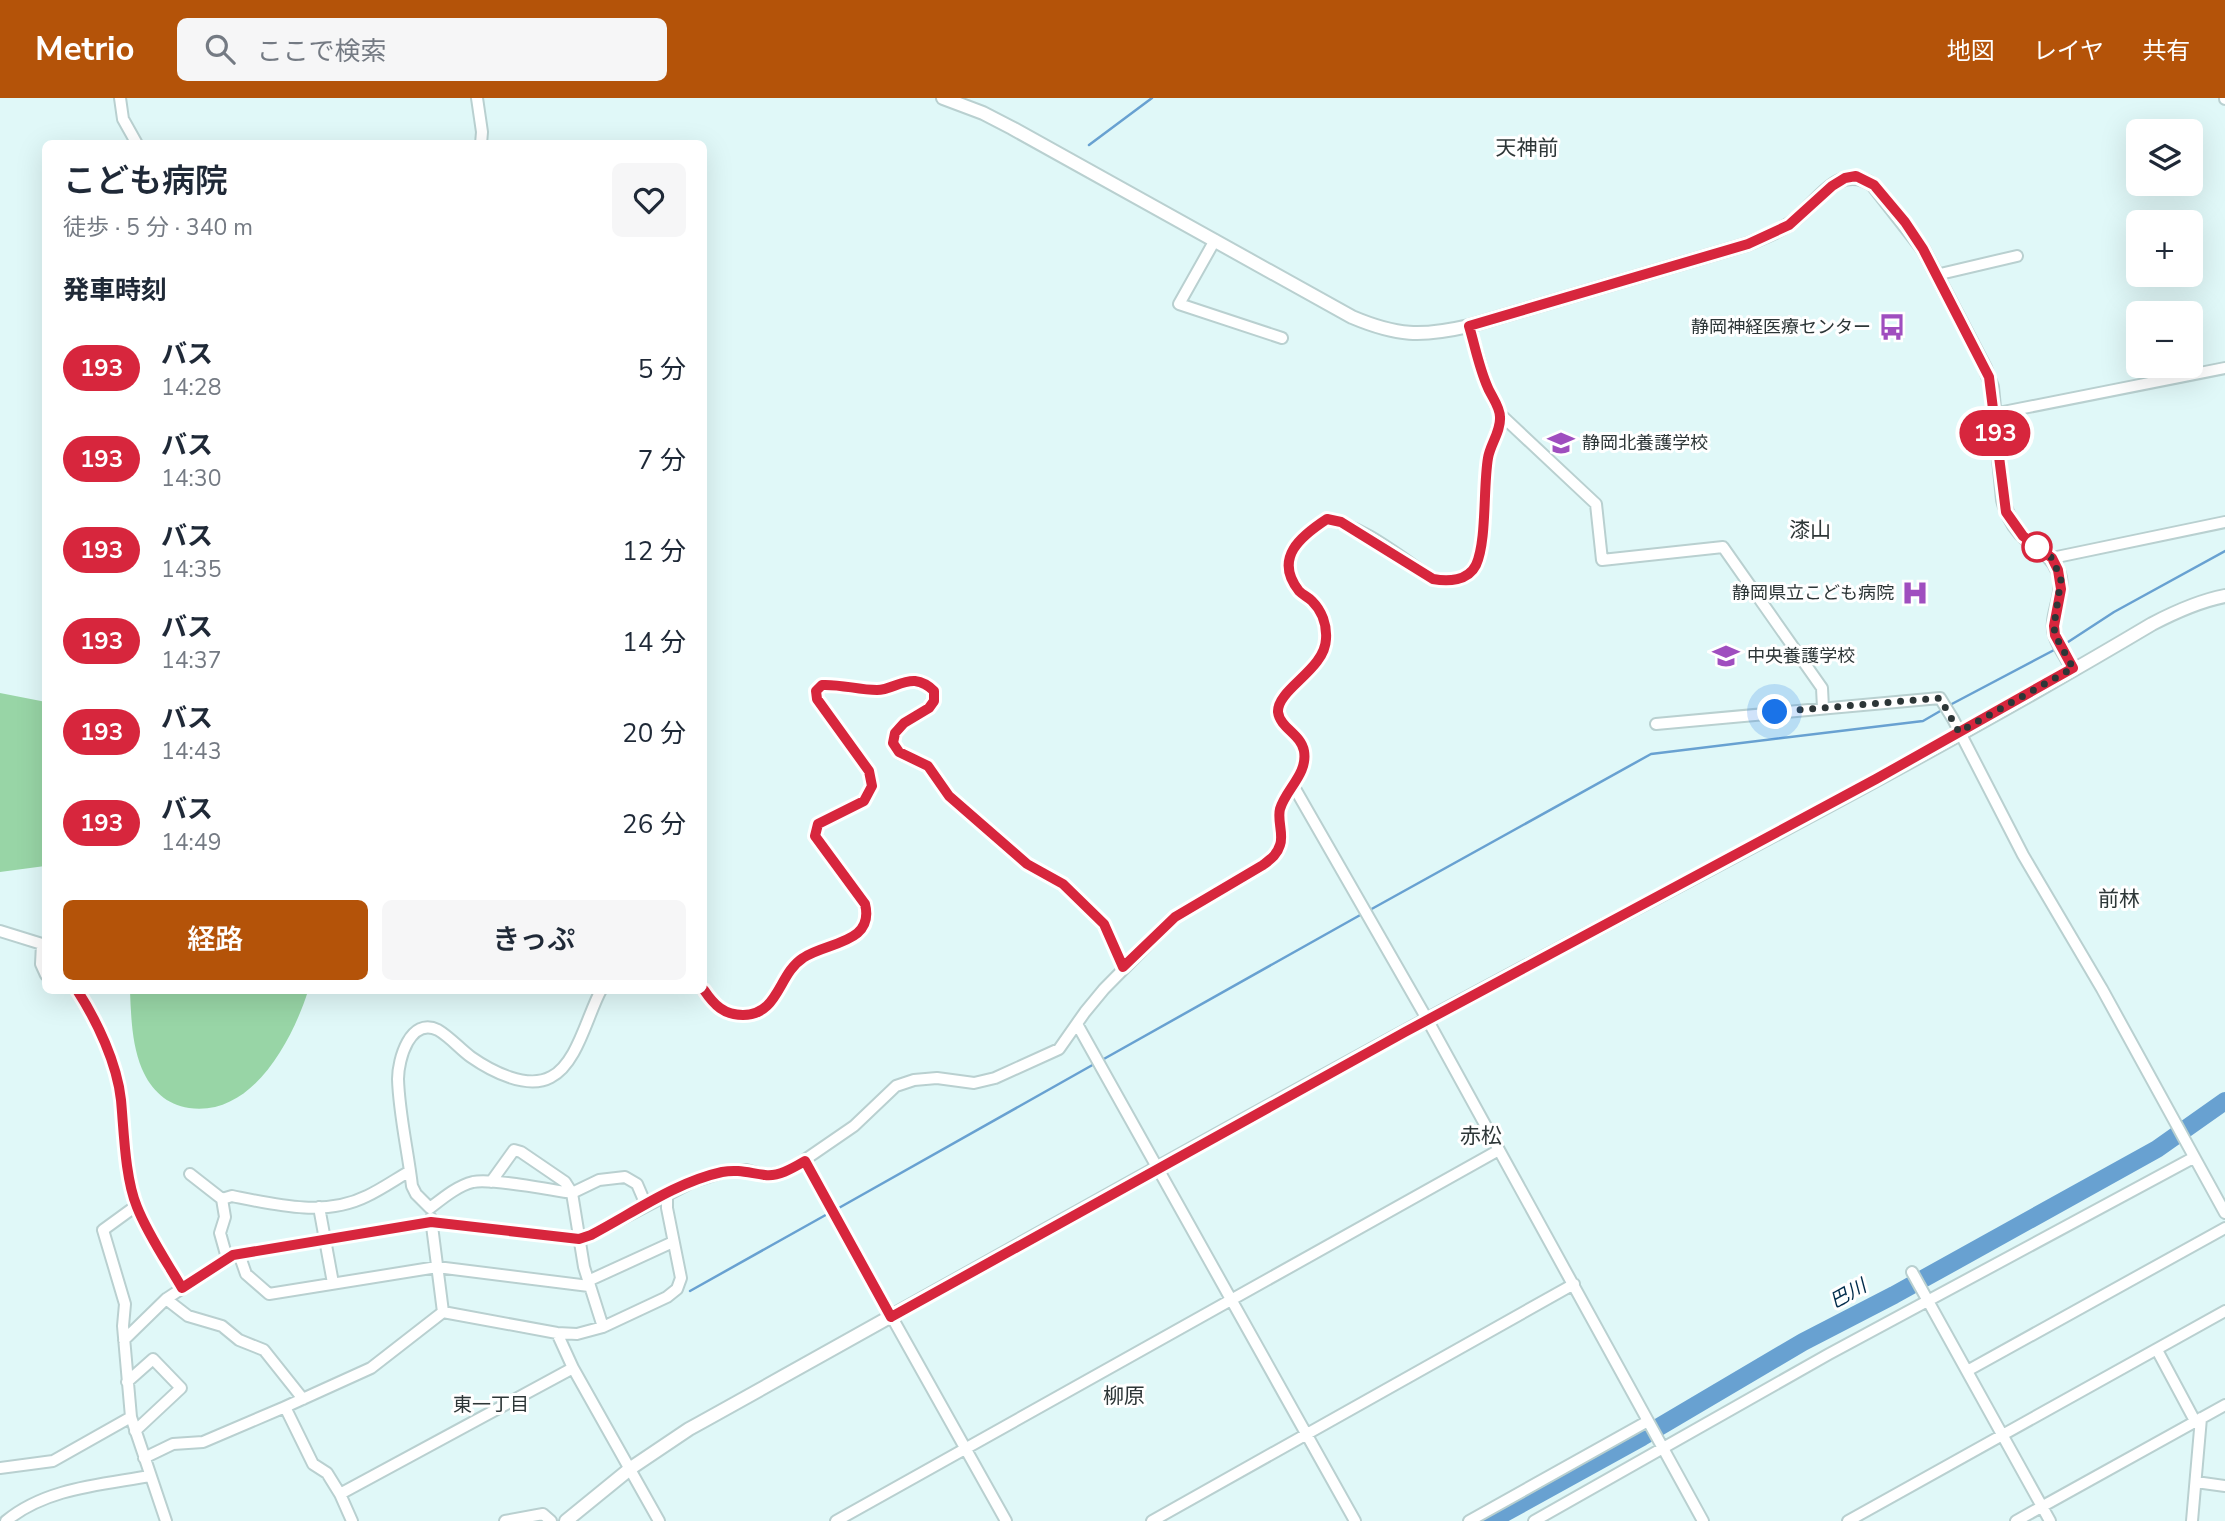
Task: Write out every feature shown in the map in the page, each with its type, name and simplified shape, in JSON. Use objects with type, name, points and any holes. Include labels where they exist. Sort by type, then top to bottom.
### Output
[{"type":"street","points":[[120,98],[123,119],[135,140]]},
{"type":"street","points":[[477,98],[481,140]]},
{"type":"street","points":[[943,98],[983,113],[1012,128],[1352,317],[1376,327],[1418,334],[1469,326],[1748,244],[1789,225],[1832,186],[1845,178],[1856,176],[1874,185],[1905,222],[1923,249],[1985,368],[1992,387],[2006,512],[2023,536],[2052,558],[2061,579],[2055,635],[2073,668]]},
{"type":"street","points":[[1215,240],[1179,304],[1282,338]]},
{"type":"street","points":[[1936,275],[2017,256]]},
{"type":"street","points":[[1469,326],[1487,386],[1500,414],[1596,504],[1602,560],[1723,547],[1822,688],[1823,708]]},
{"type":"street","points":[[1993,414],[2225,368]]},
{"type":"street","points":[[124,1340],[166,1299],[226,1258],[431,1222],[579,1239],[692,1182],[723,1172],[746,1170],[767,1176],[790,1170],[854,1126],[896,1086],[914,1080],[937,1078],[974,1083],[995,1078],[1059,1049],[1085,1012],[1123,967],[1175,917],[1263,865],[1276,855],[1282,843],[1280,808],[1304,762],[1304,750],[1300,740],[1280,720],[1278,710],[1281,698],[1321,657],[1326,641],[1325,621],[1313,602],[1299,591],[1290,572],[1289,559],[1294,548],[1304,534],[1327,519],[1341,522],[1368,537],[1433,579],[1444,582],[1462,578],[1471,572],[1476,564],[1480,547],[1488,457],[1500,423],[1500,414]]},
{"type":"street","points":[[2052,558],[2225,522]]},
{"type":"street","points":[[566,1521],[631,1468],[689,1429],[1157,1168],[2178,611],[2225,596]]},
{"type":"street","points":[[707,994],[716,1007],[734,1015],[754,1015],[769,1005],[792,967],[804,957],[840,944],[858,933],[866,922],[868,914],[865,904],[815,836],[818,824],[864,801],[872,786],[869,771],[817,699],[816,691],[822,685],[834,684],[859,690],[881,690],[910,681],[929,686],[934,691],[934,701],[929,708],[904,723],[893,737],[893,743],[899,752],[928,766],[949,796],[1027,864],[1063,884],[1104,924],[1123,967]]},
{"type":"street","points":[[1656,724],[1940,698],[2022,855],[2102,989],[2225,1213]]},
{"type":"street","points":[[1293,787],[1427,1019],[1703,1521]]},
{"type":"street","points":[[0,931],[42,944],[42,966]]},
{"type":"street","points":[[79,994],[101,1037],[117,1079],[124,1146],[136,1206],[182,1288]]},
{"type":"street","points":[[443,1312],[430,1208],[412,1186],[398,1078],[402,1052],[410,1037],[425,1028],[437,1029],[473,1059],[506,1076],[542,1081],[553,1077],[567,1065],[599,994]]},
{"type":"street","points":[[1077,1024],[1355,1521]]},
{"type":"street","points":[[491,1182],[514,1150],[565,1182],[572,1193],[589,1283],[603,1327]]},
{"type":"street","points":[[836,1521],[1499,1150]]},
{"type":"street","points":[[1534,1521],[1829,1354],[2193,1158]]},
{"type":"street","points":[[805,1161],[1006,1521]]},
{"type":"street","points":[[222,1199],[232,1196],[296,1208],[339,1205],[365,1197],[410,1171]]},
{"type":"street","points":[[190,1174],[222,1199],[225,1217],[220,1233],[226,1258]]},
{"type":"street","points":[[430,1208],[452,1191],[474,1182],[572,1193],[599,1180],[625,1177],[637,1185],[646,1205]]},
{"type":"street","points":[[144,1458],[173,1444],[203,1442],[371,1368],[443,1312],[557,1333],[577,1334],[603,1327],[667,1297],[677,1289],[681,1278],[667,1208],[667,1194]]},
{"type":"street","points":[[136,1206],[103,1230],[125,1304],[124,1340],[131,1418],[166,1521]]},
{"type":"street","points":[[319,1207],[333,1283]]},
{"type":"street","points":[[1967,1371],[2225,1228]]},
{"type":"street","points":[[239,1254],[246,1274],[269,1294],[437,1267],[589,1283],[673,1242]]},
{"type":"street","points":[[1912,1272],[2050,1521]]},
{"type":"street","points":[[1152,1521],[1574,1284]]},
{"type":"street","points":[[166,1299],[188,1316],[222,1326],[239,1340],[264,1350],[303,1399]]},
{"type":"street","points":[[1848,1521],[2225,1311]]},
{"type":"street","points":[[557,1333],[573,1368],[659,1521]]},
{"type":"street","points":[[2157,1350],[2198,1420],[2192,1521]]},
{"type":"street","points":[[127,1381],[153,1359],[181,1388],[135,1432]]},
{"type":"street","points":[[340,1494],[573,1368]]},
{"type":"street","points":[[2017,1521],[2225,1405]]},
{"type":"street","points":[[285,1408],[313,1464],[327,1474],[352,1521]]},
{"type":"street","points":[[0,1468],[53,1461],[131,1418]]},
{"type":"street","points":[[1469,1521],[1648,1421]]},
{"type":"street","points":[[6,1521],[17,1512],[67,1490],[150,1476]]},
{"type":"street","points":[[2196,1482],[2225,1486]]},
{"type":"street","points":[[505,1521],[543,1514],[551,1521]]},
{"type":"green space","points":[[0,693],[42,701],[42,866],[0,872]]},
{"type":"green space","points":[[130,994],[307,994],[292,1032],[266,1072],[232,1101],[212,1108],[189,1108],[174,1104],[155,1090],[139,1060]]},
{"type":"waterway","points":[[1089,145],[1152,98]]},
{"type":"waterway","points":[[2065,644],[2114,612],[2225,551]]},
{"type":"waterway","points":[[1948,706],[2056,649]]},
{"type":"waterway","points":[[1368,911],[1651,754],[1923,721],[1942,710]]},
{"type":"waterway","points":[[1102,1060],[1362,914]]},
{"type":"waterway","points":[[837,1209],[1096,1063]]},
{"type":"waterway","name":"巴川","points":[[1490,1521],[1642,1437],[1803,1342],[1894,1295],[2157,1149],[2225,1101]]},
{"type":"waterway","points":[[690,1291],[831,1212]]},
{"type":"bus line","name":"193","points":[[79,994],[101,1037],[117,1079],[124,1146],[136,1206],[182,1288],[233,1255],[431,1222],[579,1239],[692,1182],[723,1172],[746,1170],[767,1176],[790,1170],[805,1161],[891,1317],[1157,1168],[1876,779],[2073,668],[2055,635],[2054,626],[2061,589],[2058,570],[2052,558],[2029,542],[2014,526],[2006,512],[1989,377],[1923,249],[1905,222],[1874,185],[1856,176],[1845,178],[1832,186],[1789,225],[1748,244],[1469,326],[1487,386],[1500,414],[1500,423],[1488,457],[1476,564],[1471,572],[1462,578],[1444,582],[1433,579],[1341,522],[1327,519],[1304,534],[1289,559],[1290,572],[1299,591],[1313,602],[1325,621],[1326,641],[1321,657],[1296,686],[1281,698],[1278,710],[1280,720],[1300,740],[1304,750],[1304,762],[1280,808],[1282,843],[1276,855],[1263,865],[1175,917],[1123,967],[1104,924],[1063,884],[1027,864],[949,796],[928,766],[899,752],[893,743],[893,737],[904,723],[929,708],[934,701],[934,691],[929,686],[910,681],[881,690],[822,685],[816,691],[817,699],[869,771],[872,786],[864,801],[818,824],[815,836],[865,904],[868,914],[866,922],[858,933],[840,944],[804,957],[792,967],[769,1005],[754,1015],[734,1015],[716,1007],[707,994]]},
{"type":"place","name":"静岡神経医療センター","points":[[1892,327]]},
{"type":"place","name":"静岡北養護学校","points":[[1561,443]]},
{"type":"place","name":"静岡県立こども病院","points":[[1915,593]]},
{"type":"place","name":"中央養護学校","points":[[1726,656]]},
{"type":"district","name":"天神前","points":[[1527,148]]},
{"type":"district","name":"漆山","points":[[1810,530]]},
{"type":"district","name":"前林","points":[[2119,899]]},
{"type":"district","name":"赤松","points":[[1481,1136]]},
{"type":"district","name":"柳原","points":[[1124,1396]]},
{"type":"district","name":"東一丁目","points":[[491,1405]]},
{"type":"route","points":[[1775,712],[1940,698],[1959,732],[2073,668],[2055,635],[2061,579],[2052,558],[2034,545],[2037,547]]}]
